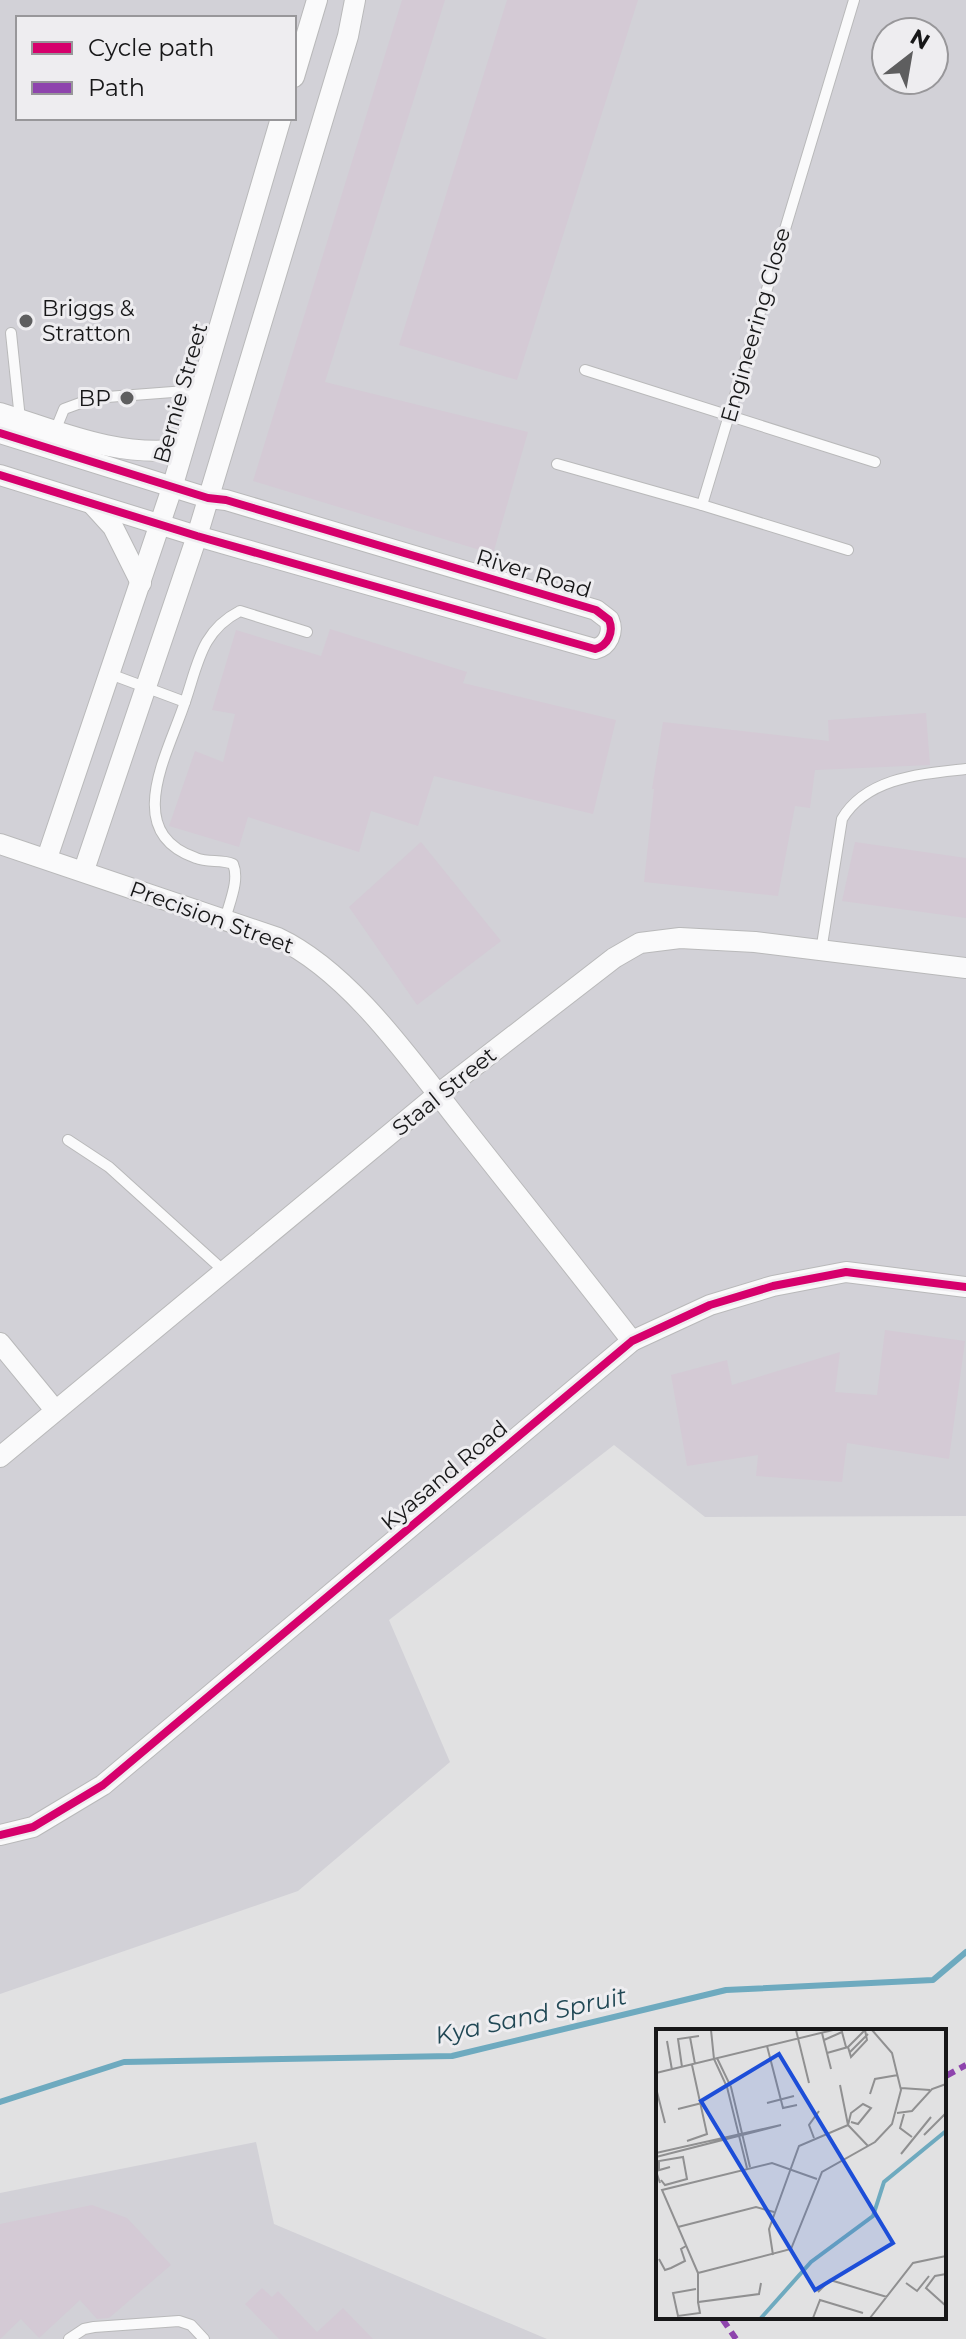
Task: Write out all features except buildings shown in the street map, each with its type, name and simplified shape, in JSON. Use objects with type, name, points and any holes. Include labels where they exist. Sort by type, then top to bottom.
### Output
[{"type":"street","points":[[296,70],[317,0]]},
{"type":"street","points":[[84,870],[197,536],[348,36],[355,0]]},
{"type":"street","name":"Bernie Street","points":[[47,858],[172,488],[280,120]]},
{"type":"street","points":[[0,413],[132,452],[183,449]]},
{"type":"street","name":"River Road","points":[[0,433],[172,488],[226,500],[596,610],[609,620],[610,635],[607,643],[595,649],[197,536],[0,475]]},
{"type":"street","points":[[90,502],[113,527],[141,583]]},
{"type":"street","name":"Precision Street","points":[[0,844],[225,920],[307,952],[335,974],[437,1095],[632,1341]]},
{"type":"street","name":"Staal Street","points":[[0,1457],[437,1095],[614,958],[640,943],[680,938],[740,941],[966,968]]},
{"type":"street","name":"Kyasand Road","points":[[0,1835],[33,1827],[103,1785],[632,1341],[710,1305],[773,1286],[846,1272],[966,1287]]},
{"type":"street","points":[[0,1343],[55,1410]]},
{"type":"lane","name":"Engineering Close","points":[[702,505],[854,0]]},
{"type":"lane","points":[[11,333],[20,419]]},
{"type":"lane","points":[[585,370],[875,462]]},
{"type":"lane","points":[[55,431],[64,409],[94,398],[199,390]]},
{"type":"lane","points":[[557,464],[848,550]]},
{"type":"lane","points":[[225,920],[236,869],[233,864],[190,855],[167,840],[153,818],[154,795],[208,635],[216,624],[240,611],[307,632]]},
{"type":"lane","points":[[110,674],[185,702]]},
{"type":"lane","points":[[821,951],[842,819],[849,808],[860,797],[891,781],[966,769]]},
{"type":"lane","points":[[68,1140],[109,1167],[224,1271]]},
{"type":"lane","points":[[69,2339],[94,2327],[179,2321],[191,2325],[204,2339]]},
{"type":"shaded area","points":[[0,0],[966,0],[966,1516],[705,1517],[614,1445],[389,1620],[450,1762],[298,1891],[0,1994]]},
{"type":"shaded area","points":[[256,2142],[274,2224],[547,2339],[0,2339],[0,2193]]},
{"type":"waterway","name":"Kya Sand Spruit","points":[[0,2102],[124,2062],[452,2056],[726,1990],[933,1980],[966,1952]]},
{"type":"marked path","points":[[946,2076],[966,2065]]},
{"type":"marked path","points":[[722,2319],[736,2339]]},
{"type":"cycle path","points":[[0,433],[208,498],[226,500],[596,610],[609,620],[610,634],[606,642],[595,649],[197,536],[0,475]]},
{"type":"cycle path","points":[[0,1835],[33,1827],[103,1785],[632,1341],[710,1305],[773,1286],[846,1272],[966,1287]]},
{"type":"place","name":"Briggs & Stratton","points":[[26,321]]},
{"type":"place","name":"BP","points":[[127,398]]}]
